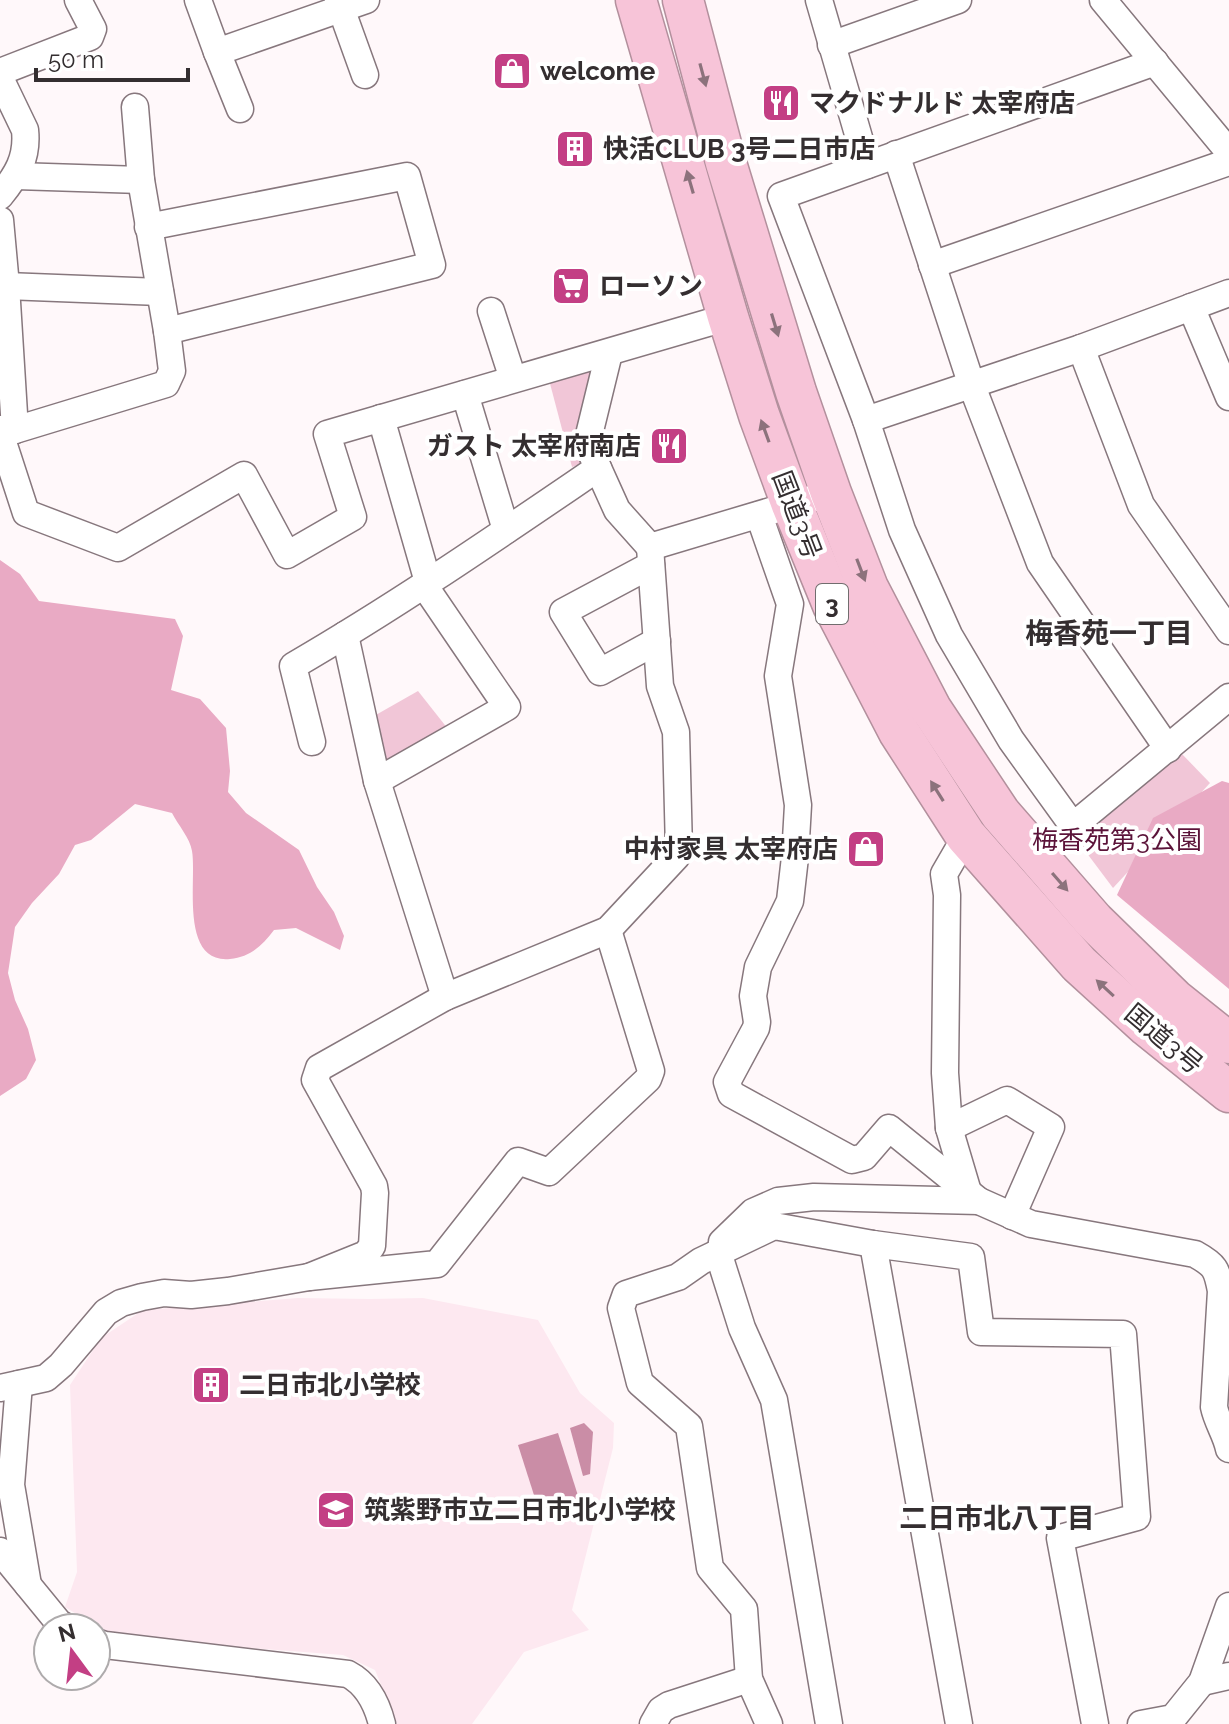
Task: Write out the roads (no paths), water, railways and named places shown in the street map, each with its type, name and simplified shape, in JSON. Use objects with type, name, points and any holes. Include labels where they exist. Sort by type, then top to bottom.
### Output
[{"type":"highway","name":"国道3号","points":[[636,0],[759,415],[775,510],[833,605],[899,732],[966,836],[1079,964],[1147,1026],[1229,1092]]},
{"type":"highway","name":"国道3号","points":[[683,0],[731,178],[796,392],[831,493],[868,588],[931,709],[1000,813],[1094,921],[1174,999],[1229,1043]]},
{"type":"street","points":[[0,72],[90,37],[93,29],[78,0]]},
{"type":"street","points":[[198,0],[240,109]]},
{"type":"street","points":[[819,0],[867,165]]},
{"type":"street","points":[[831,45],[958,0]]},
{"type":"street","points":[[1103,0],[1229,152]]},
{"type":"street","points":[[217,52],[348,3],[365,75]]},
{"type":"street","points":[[1155,62],[781,196],[866,420],[902,530],[949,635],[1011,740],[1073,826],[1229,697]]},
{"type":"street","points":[[0,78],[25,130],[24,154],[8,186],[141,180]]},
{"type":"street","points":[[5,431],[166,384],[172,371],[141,180],[135,107]]},
{"type":"street","points":[[896,154],[972,386],[1040,563],[1168,749]]},
{"type":"street","points":[[932,265],[1229,162]]},
{"type":"street","points":[[148,227],[407,176],[432,265],[167,331]]},
{"type":"street","points":[[0,220],[6,286],[5,431],[26,513],[118,548],[244,475],[287,555],[353,517],[327,434],[728,317]]},
{"type":"street","points":[[6,286],[160,292]]},
{"type":"street","points":[[866,420],[1081,348],[1229,293]]},
{"type":"street","points":[[1191,307],[1229,397]]},
{"type":"street","points":[[491,311],[513,379]]},
{"type":"street","points":[[1081,348],[1141,505],[1229,631]]},
{"type":"street","points":[[309,1277],[370,1250],[375,1193],[315,1080],[319,1068],[445,997],[608,930],[674,861],[679,850],[676,732],[660,686],[651,556],[617,510],[589,448],[588,439],[609,353]]},
{"type":"street","points":[[465,394],[506,530]]},
{"type":"street","points":[[377,781],[507,707],[426,583],[381,418]]},
{"type":"street","points":[[312,742],[293,666],[426,583],[598,468]]},
{"type":"street","points":[[657,641],[600,672],[563,612],[651,556],[775,510],[831,493]]},
{"type":"street","points":[[775,510],[790,604],[778,676],[798,805],[790,901],[758,967],[753,996],[756,1028],[727,1082],[731,1094],[852,1160],[864,1157],[889,1128],[974,1197],[1031,1224],[1195,1254],[1209,1262],[1218,1273],[1225,1309],[1214,1407],[1228,1441]]},
{"type":"street","points":[[345,635],[377,781],[445,997]]},
{"type":"street","points":[[966,836],[944,874],[947,895],[945,1073],[949,1128],[974,1197]]},
{"type":"street","points":[[28,1585],[11,1485],[10,1386],[46,1378],[106,1312],[121,1303],[164,1293],[191,1295],[309,1277],[437,1264],[518,1161],[549,1172],[648,1079],[651,1071],[608,930]]},
{"type":"street","points":[[949,1128],[1007,1100],[1051,1127],[1012,1216]]},
{"type":"street","points":[[710,1257],[753,1212],[778,1201],[814,1197],[974,1197]]},
{"type":"street","points":[[769,1724],[749,1679],[744,1609],[710,1568],[689,1426],[640,1383],[621,1308],[626,1294],[678,1277],[710,1257],[774,1226],[971,1257],[981,1332],[1123,1334],[1137,1517],[1060,1538],[1095,1724]]},
{"type":"street","points":[[873,1244],[959,1724]]},
{"type":"street","points":[[710,1257],[774,1400],[829,1724]]},
{"type":"street","points":[[0,1551],[50,1612]]},
{"type":"street","points":[[1141,1724],[1173,1718],[1202,1682],[1229,1606]]},
{"type":"street","points":[[112,1646],[348,1674],[358,1679],[373,1700],[382,1724]]},
{"type":"street","points":[[1202,1682],[1229,1676]]},
{"type":"street","points":[[653,1724],[661,1710],[669,1705],[749,1679]]},
{"type":"place","name":"welcome","points":[[512,71]]},
{"type":"place","name":"マクドナルド 太宰府店","points":[[781,103]]},
{"type":"place","name":"快活CLUB 3号二日市店","points":[[575,149]]},
{"type":"place","name":"ローソン","points":[[571,286]]},
{"type":"place","name":"ガスト 太宰府南店","points":[[669,446]]},
{"type":"place","name":"中村家具 太宰府店","points":[[866,849]]},
{"type":"place","name":"二日市北小学校","points":[[211,1385]]},
{"type":"place","name":"筑紫野市立二日市北小学校","points":[[336,1510]]},
{"type":"district","name":"梅香苑一丁目","points":[[1109,633]]},
{"type":"district","name":"二日市北八丁目","points":[[997,1518]]},
{"type":"park label","name":"梅香苑第3公園","points":[[1117,840]]}]
